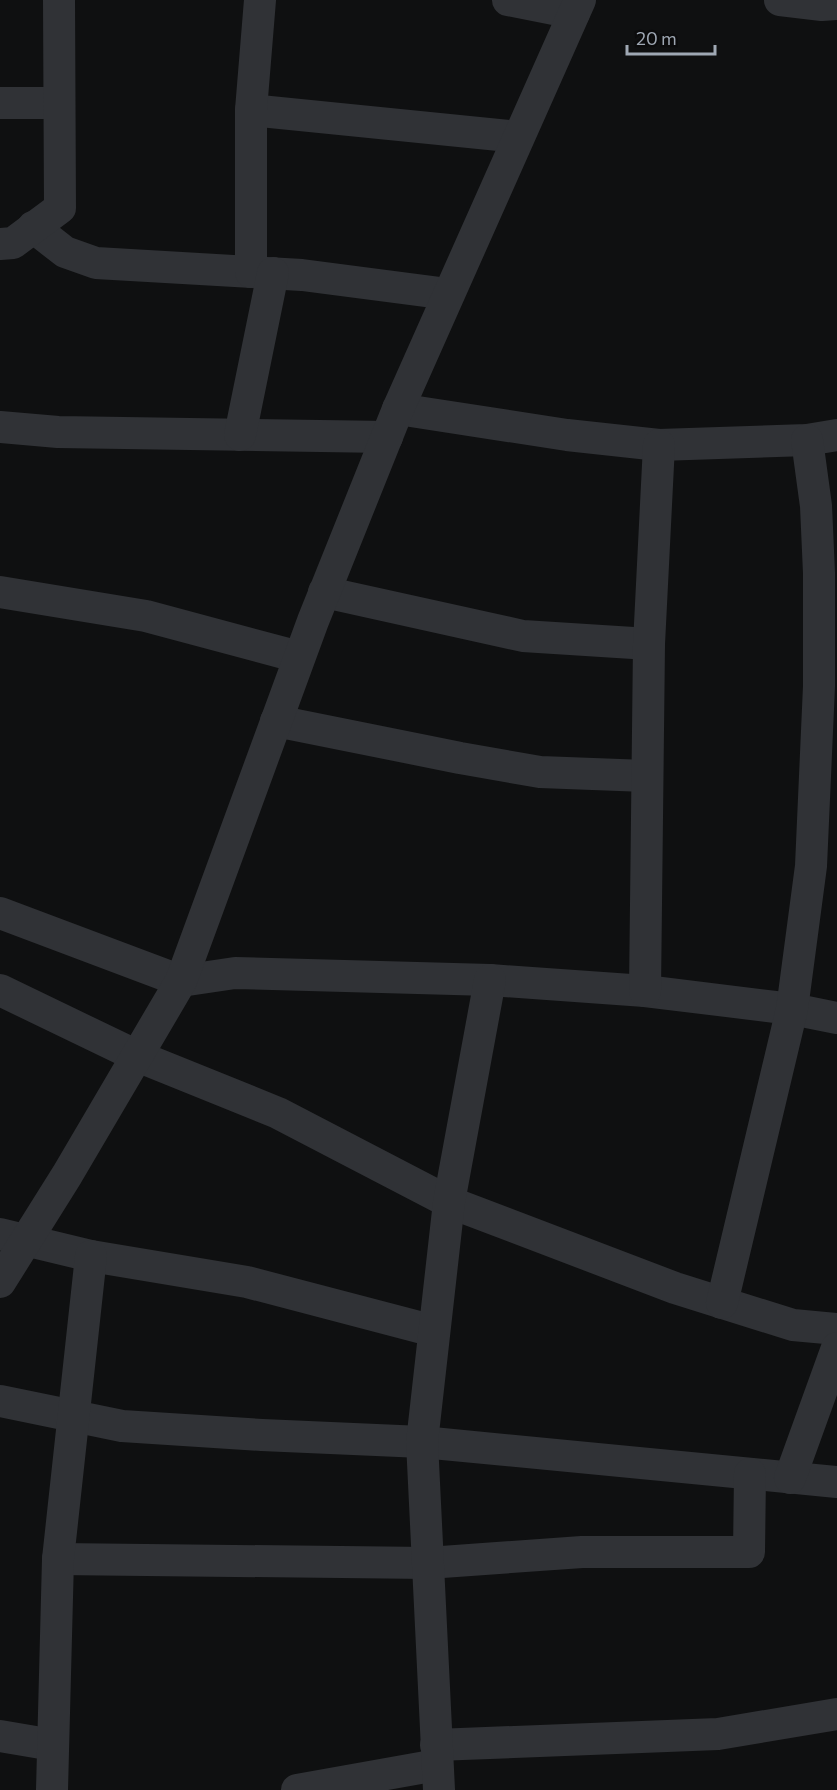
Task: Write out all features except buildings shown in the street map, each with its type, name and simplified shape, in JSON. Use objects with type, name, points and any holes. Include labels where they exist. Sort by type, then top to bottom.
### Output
[{"type":"street","points":[[0,244],[12,243],[60,208],[59,0]]},
{"type":"street","points":[[240,435],[262,273],[251,110],[260,0]]},
{"type":"street","points":[[0,1282],[13,1237],[137,1056],[181,981],[299,657],[392,423],[577,6],[508,0]]},
{"type":"street","points":[[780,0],[822,5],[837,4]]},
{"type":"street","points":[[0,103],[59,103]]},
{"type":"street","points":[[251,110],[518,136]]},
{"type":"street","points":[[33,227],[65,252],[96,263],[302,275],[448,294]]},
{"type":"street","points":[[0,427],[57,432],[240,435],[392,423],[567,435],[659,445],[822,438],[816,506],[824,868],[722,1303]]},
{"type":"street","points":[[645,991],[649,644],[659,445]]},
{"type":"street","points":[[0,592],[146,616],[299,657]]},
{"type":"street","points":[[324,592],[523,636],[649,644]]},
{"type":"street","points":[[276,721],[540,772],[646,776]]},
{"type":"street","points":[[0,913],[181,981],[235,973],[490,980],[645,991],[837,1018]]},
{"type":"street","points":[[438,1767],[422,1442],[448,1202],[490,980]]},
{"type":"street","points":[[0,990],[137,1056],[278,1113],[448,1202],[675,1288],[793,1325],[837,1329]]},
{"type":"street","points":[[13,1237],[92,1256],[247,1282],[434,1331]]},
{"type":"street","points":[[52,1790],[58,1559],[92,1256]]},
{"type":"street","points":[[790,1478],[837,1348]]},
{"type":"street","points":[[0,1401],[122,1426],[422,1442],[619,1459],[837,1482]]},
{"type":"street","points":[[58,1559],[428,1563],[582,1552],[749,1552],[750,1474]]},
{"type":"street","points":[[297,1790],[438,1767],[717,1734],[837,1714]]},
{"type":"street","points":[[0,1736],[53,1745]]}]
